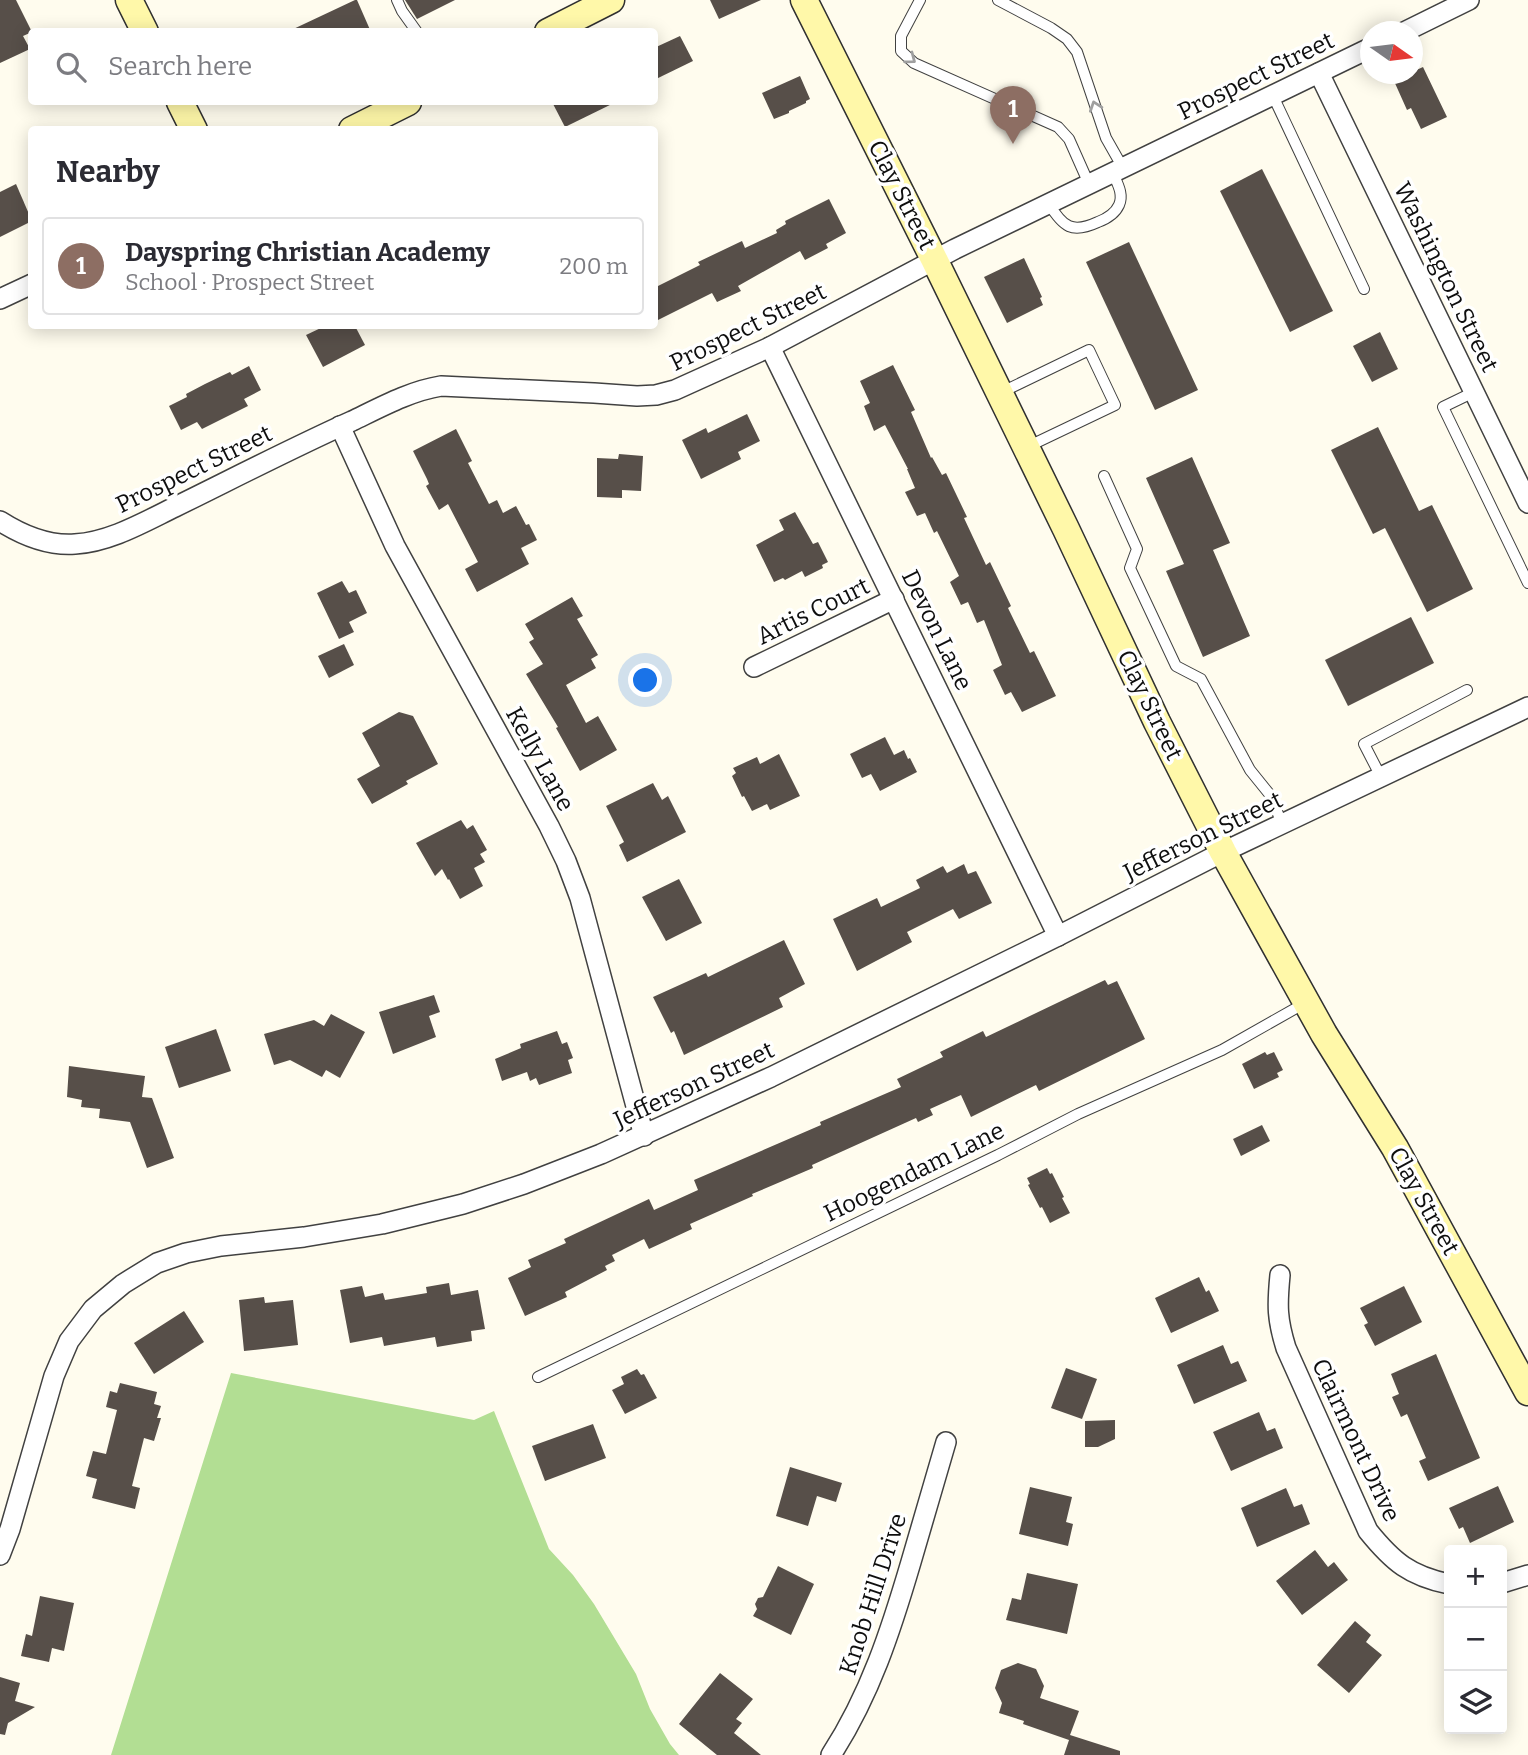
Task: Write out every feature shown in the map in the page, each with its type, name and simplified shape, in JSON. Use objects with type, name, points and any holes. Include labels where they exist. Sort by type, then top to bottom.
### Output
[{"type":"street","points":[[129,0],[143,28]]},
{"type":"street","points":[[556,28],[611,0]]},
{"type":"street","name":"Clay Street","points":[[804,0],[1000,393],[1157,723],[1223,852],[1306,1003],[1395,1148],[1528,1392]]},
{"type":"street","points":[[1423,23],[1469,0]]},
{"type":"street","name":"Prospect Street","points":[[0,522],[16,531],[53,544],[75,544],[108,537],[411,393],[441,386],[637,396],[676,390],[770,347],[934,259],[1360,53]]},
{"type":"street","name":"Washington Street","points":[[1319,73],[1528,503]]},
{"type":"street","points":[[182,105],[192,126]]},
{"type":"street","points":[[360,126],[402,105]]},
{"type":"street","points":[[0,299],[28,287]]},
{"type":"street","name":"Devon Lane","points":[[770,347],[1058,936]]},
{"type":"street","name":"Kelly Lane","points":[[340,426],[395,546],[566,861],[580,898],[644,1136]]},
{"type":"street","name":"Artis Court","points":[[754,667],[894,599]]},
{"type":"street","name":"Jefferson Street","points":[[0,1555],[54,1376],[69,1341],[93,1309],[123,1284],[157,1264],[186,1253],[382,1224],[463,1204],[601,1154],[771,1077],[1223,852],[1528,708]]},
{"type":"street","name":"Clairmont Drive","points":[[1280,1275],[1277,1305],[1286,1348],[1368,1531],[1386,1553],[1408,1570],[1429,1580],[1444,1583]]},
{"type":"street","name":"Knob Hill Drive","points":[[831,1755],[862,1702],[892,1628],[946,1443]]},
{"type":"street","points":[[1507,1581],[1528,1575]]},
{"type":"lane","points":[[397,0],[414,28]]},
{"type":"lane","points":[[920,0],[901,36],[901,51],[914,63],[1058,127],[1069,139],[1089,184]]},
{"type":"lane","points":[[998,0],[1051,28],[1067,39],[1077,52],[1118,170],[1121,191],[1119,205],[1109,218],[1086,228],[1075,229],[1058,218],[1049,204]]},
{"type":"lane","points":[[1273,96],[1364,289]]},
{"type":"lane","points":[[1000,393],[1089,350],[1115,405],[1026,447]]},
{"type":"lane","points":[[1474,392],[1443,407],[1528,583]]},
{"type":"lane","points":[[1104,476],[1137,550],[1130,568],[1176,666],[1201,679],[1250,770],[1271,796],[1282,824]]},
{"type":"lane","points":[[1381,777],[1363,744],[1467,690]]},
{"type":"lane","name":"Hoogendam Lane","points":[[538,1377],[1078,1114],[1222,1050],[1306,1003]]},
{"type":"green space","points":[[231,1373],[474,1420],[494,1411],[549,1549],[573,1575],[594,1604],[636,1674],[650,1709],[679,1755],[111,1755]]},
{"type":"building","points":[[0,0],[16,0],[30,28],[28,34],[23,36],[28,50],[0,63]]},
{"type":"building","points":[[357,0],[369,28],[296,28]]},
{"type":"building","points":[[405,0],[455,0],[417,19]]},
{"type":"building","points":[[710,0],[761,0],[719,19]]},
{"type":"building","points":[[680,36],[693,61],[658,78],[658,46]]},
{"type":"building","points":[[1423,67],[1447,117],[1421,129],[1411,108],[1407,110],[1395,84],[1423,84]]},
{"type":"building","points":[[800,76],[810,99],[774,119],[762,93]]},
{"type":"building","points":[[554,105],[610,105],[567,126],[564,126]]},
{"type":"building","points":[[1262,169],[1333,311],[1290,332],[1220,191]]},
{"type":"building","points":[[16,184],[28,212],[28,223],[0,237],[0,192]]},
{"type":"building","points":[[829,199],[846,233],[826,244],[828,248],[805,260],[800,251],[738,286],[741,291],[717,302],[712,293],[658,320],[658,286],[700,265],[698,262],[742,241],[745,248],[777,233],[776,230],[786,224],[785,221]]},
{"type":"building","points":[[1129,242],[1198,390],[1155,410],[1086,262]]},
{"type":"building","points":[[1024,258],[1043,305],[1007,323],[984,277]]},
{"type":"building","points":[[319,329],[357,329],[365,345],[323,367],[306,335]]},
{"type":"building","points":[[1380,332],[1398,369],[1372,382],[1353,346]]},
{"type":"building","points":[[893,365],[915,410],[911,412],[931,458],[942,475],[946,473],[986,565],[990,562],[1030,653],[1034,651],[1056,696],[1022,712],[1011,692],[1005,695],[993,670],[1002,665],[984,620],[977,623],[968,602],[961,605],[950,582],[959,576],[937,531],[934,533],[925,513],[917,516],[905,492],[915,488],[908,469],[885,425],[874,431],[864,406],[870,403],[860,381]]},
{"type":"building","points":[[249,366],[261,390],[244,399],[248,406],[202,429],[197,422],[181,430],[169,406],[205,384]]},
{"type":"building","points":[[747,414],[760,441],[738,452],[741,459],[701,479],[682,440],[706,428],[708,433]]},
{"type":"building","points":[[1378,427],[1419,511],[1432,505],[1473,589],[1427,612],[1385,528],[1373,534],[1331,450]]},
{"type":"building","points":[[456,429],[472,461],[468,463],[489,504],[497,500],[503,513],[516,506],[537,540],[521,548],[529,564],[477,592],[465,569],[478,562],[448,504],[439,510],[426,486],[429,484],[413,451]]},
{"type":"building","points":[[619,454],[643,456],[641,491],[622,490],[622,498],[597,497],[597,458],[618,459]]},
{"type":"building","points":[[1192,457],[1230,543],[1213,550],[1250,636],[1203,657],[1166,571],[1184,564],[1146,478]]},
{"type":"building","points":[[795,512],[813,544],[818,542],[828,562],[822,565],[823,568],[805,577],[802,571],[785,580],[783,578],[774,582],[756,545],[784,530],[779,520]]},
{"type":"building","points":[[342,581],[349,593],[356,590],[367,613],[349,622],[354,632],[339,639],[317,593]]},
{"type":"building","points":[[572,597],[583,616],[577,619],[598,655],[591,659],[596,668],[566,685],[586,723],[598,716],[617,750],[580,771],[556,728],[558,727],[526,674],[543,664],[529,642],[534,639],[525,624]]},
{"type":"building","points":[[1411,617],[1434,663],[1348,706],[1325,660]]},
{"type":"building","points":[[344,644],[354,665],[329,678],[318,656]]},
{"type":"building","points":[[399,712],[413,716],[438,764],[372,804],[357,779],[380,766],[362,733]]},
{"type":"building","points":[[885,737],[894,755],[904,750],[917,772],[880,791],[871,774],[862,778],[850,754]]},
{"type":"building","points":[[779,754],[800,796],[770,810],[767,804],[752,811],[732,776],[736,773],[733,768],[757,757],[760,764]]},
{"type":"building","points":[[653,783],[662,800],[668,796],[686,832],[627,862],[619,845],[624,842],[606,806]]},
{"type":"building","points":[[461,820],[467,829],[473,825],[487,850],[480,854],[485,862],[474,868],[483,886],[460,899],[442,869],[435,876],[416,843]]},
{"type":"building","points":[[964,864],[968,874],[976,871],[992,903],[959,919],[953,909],[907,932],[912,942],[857,971],[833,919],[877,898],[881,907],[920,888],[916,880],[943,866],[947,873]]},
{"type":"building","points":[[679,879],[702,923],[666,941],[642,897]]},
{"type":"building","points":[[784,940],[805,984],[779,998],[783,1007],[684,1055],[674,1031],[671,1033],[653,997],[706,973],[708,977]]},
{"type":"building","points":[[1105,980],[1108,985],[1117,981],[1145,1039],[1039,1091],[1036,1085],[971,1117],[961,1095],[930,1109],[933,1115],[918,1122],[916,1118],[812,1165],[813,1168],[690,1224],[692,1229],[649,1249],[644,1239],[612,1255],[615,1261],[605,1266],[607,1270],[565,1292],[567,1297],[525,1316],[508,1278],[531,1267],[528,1260],[566,1243],[564,1239],[649,1199],[654,1210],[698,1190],[694,1180],[901,1087],[897,1079],[943,1057],[940,1052],[983,1031],[986,1037]]},
{"type":"building","points":[[434,995],[440,1012],[429,1016],[436,1037],[393,1054],[379,1012]]},
{"type":"building","points":[[331,1014],[365,1032],[340,1078],[326,1070],[322,1077],[290,1060],[274,1065],[264,1034],[314,1020],[324,1026]]},
{"type":"building","points":[[216,1029],[231,1071],[179,1088],[165,1047]]},
{"type":"building","points":[[557,1031],[562,1044],[567,1042],[573,1058],[568,1060],[572,1073],[539,1085],[536,1078],[530,1081],[527,1072],[502,1081],[495,1059],[521,1048],[520,1044]]},
{"type":"building","points":[[1265,1052],[1267,1055],[1274,1052],[1283,1070],[1277,1073],[1279,1077],[1254,1089],[1242,1064]]},
{"type":"building","points":[[69,1066],[145,1076],[142,1097],[152,1098],[174,1158],[147,1168],[130,1122],[99,1118],[100,1109],[81,1107],[82,1100],[67,1097]]},
{"type":"building","points":[[1262,1125],[1270,1141],[1241,1156],[1233,1139]]},
{"type":"building","points":[[1047,1168],[1050,1174],[1052,1173],[1070,1213],[1050,1223],[1028,1185],[1030,1184],[1027,1178]]},
{"type":"building","points":[[1199,1277],[1219,1311],[1171,1333],[1155,1298]]},
{"type":"building","points":[[449,1283],[451,1295],[478,1290],[485,1329],[471,1331],[472,1341],[437,1347],[435,1337],[384,1346],[382,1337],[350,1343],[340,1290],[362,1286],[365,1297],[383,1293],[385,1300],[427,1293],[426,1287]]},
{"type":"building","points":[[1404,1286],[1422,1322],[1375,1346],[1364,1325],[1368,1323],[1360,1308]]},
{"type":"building","points":[[264,1297],[265,1303],[293,1300],[298,1345],[244,1351],[239,1300]]},
{"type":"building","points":[[184,1311],[204,1342],[154,1374],[134,1343]]},
{"type":"building","points":[[1223,1345],[1231,1364],[1238,1361],[1247,1381],[1194,1404],[1177,1365]]},
{"type":"building","points":[[1436,1354],[1480,1458],[1428,1481],[1419,1461],[1426,1458],[1407,1414],[1401,1417],[1392,1397],[1399,1394],[1391,1374]]},
{"type":"building","points":[[1066,1368],[1097,1379],[1082,1419],[1051,1408]]},
{"type":"building","points":[[637,1369],[641,1375],[644,1374],[657,1398],[625,1414],[612,1390],[624,1384],[621,1377]]},
{"type":"building","points":[[120,1383],[157,1392],[154,1404],[161,1406],[157,1418],[161,1418],[154,1441],[144,1438],[132,1486],[140,1488],[135,1509],[92,1498],[97,1479],[86,1476],[93,1451],[106,1454],[117,1410],[106,1407],[110,1391],[117,1393]]},
{"type":"building","points":[[1259,1412],[1267,1431],[1275,1428],[1283,1448],[1231,1471],[1213,1432]]},
{"type":"building","points":[[1115,1420],[1115,1439],[1098,1447],[1085,1447],[1085,1421]]},
{"type":"building","points":[[593,1424],[606,1458],[545,1481],[532,1446]]},
{"type":"building","points":[[790,1467],[842,1483],[836,1502],[817,1496],[808,1526],[776,1516]]},
{"type":"building","points":[[1498,1486],[1514,1522],[1470,1543],[1463,1527],[1459,1529],[1449,1508]]},
{"type":"building","points":[[1030,1487],[1072,1497],[1066,1522],[1073,1524],[1068,1546],[1019,1534]]},
{"type":"building","points":[[1286,1488],[1294,1507],[1302,1504],[1310,1524],[1257,1547],[1241,1508]]},
{"type":"building","points":[[1315,1550],[1328,1567],[1334,1562],[1348,1580],[1302,1615],[1276,1581]]},
{"type":"building","points":[[778,1566],[814,1584],[791,1635],[753,1616],[758,1598],[763,1597]]},
{"type":"building","points":[[1027,1573],[1078,1584],[1067,1634],[1006,1620],[1012,1598],[1021,1600]]},
{"type":"building","points":[[40,1596],[74,1603],[64,1651],[52,1648],[49,1662],[21,1656],[26,1634],[32,1636]]},
{"type":"building","points":[[1355,1621],[1371,1635],[1366,1642],[1382,1655],[1349,1693],[1317,1665]]},
{"type":"building","points":[[1018,1663],[1036,1669],[1044,1686],[1040,1698],[1079,1711],[1070,1735],[1120,1751],[1120,1755],[1064,1755],[1069,1740],[999,1713],[1002,1703],[995,1688],[1001,1670]]},
{"type":"building","points":[[720,1673],[753,1699],[736,1719],[742,1723],[734,1733],[761,1755],[717,1755],[679,1724]]},
{"type":"building","points":[[0,1677],[20,1683],[15,1701],[35,1707],[8,1723],[5,1735],[0,1734]]},
{"type":"place","name":"Dayspring Christian Academy","points":[[1013,144]]}]
